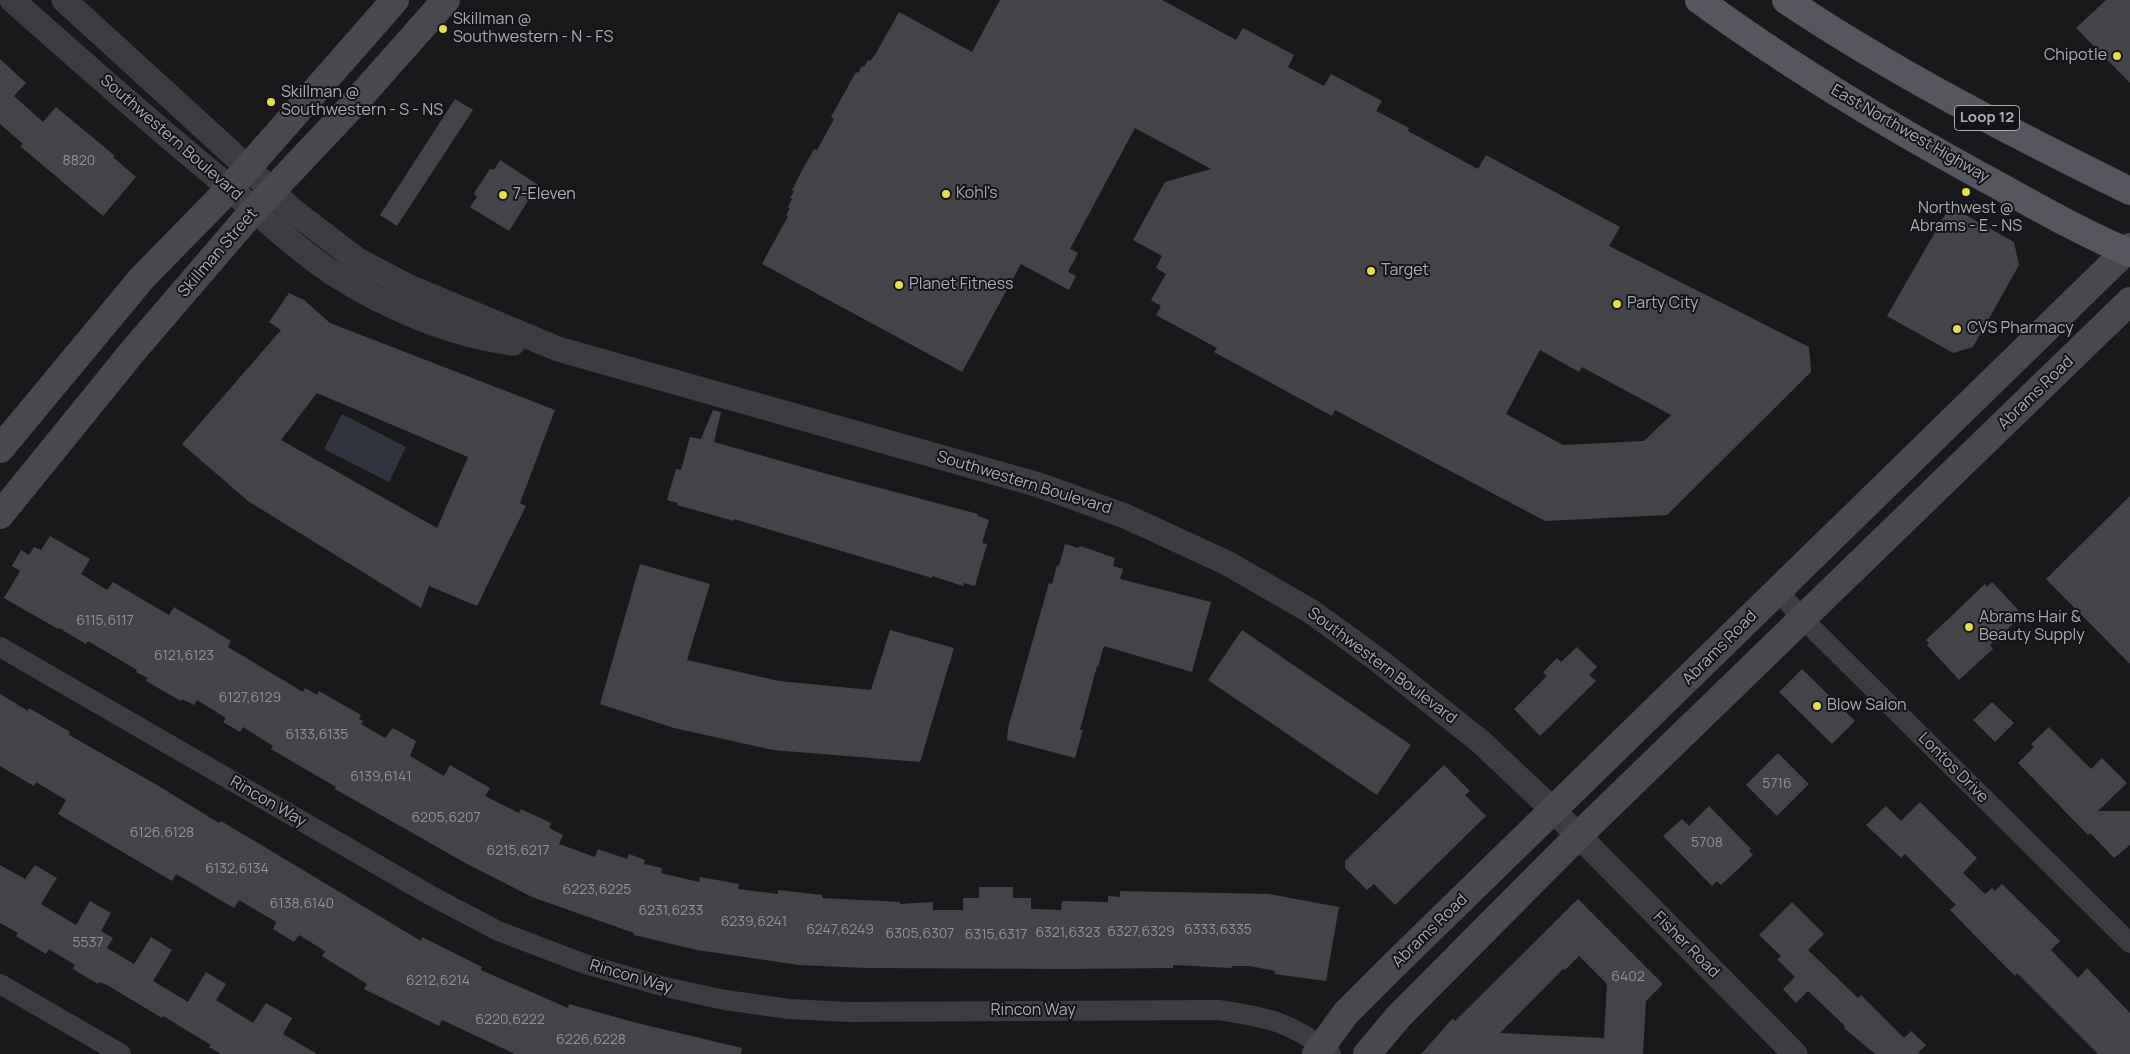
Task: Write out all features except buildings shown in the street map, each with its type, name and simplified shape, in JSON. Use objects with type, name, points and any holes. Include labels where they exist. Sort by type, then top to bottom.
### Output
[{"type":"main road","name":"Skillman Street","points":[[0,449],[142,278],[230,188],[395,0]]},
{"type":"main road","name":"Skillman Street","points":[[0,515],[133,351],[254,210],[346,113],[446,0]]},
{"type":"main road","name":"East Northwest Highway","points":[[1699,0],[1764,47],[1888,125],[2088,235],[2128,251]]},
{"type":"main road","name":"Loop 12","points":[[1786,0],[1848,41],[1942,94],[2130,191]]},
{"type":"main road","name":"Abrams Road","points":[[1323,1051],[1346,1014],[1393,966],[1554,812],[2128,251]]},
{"type":"main road","name":"Abrams Road","points":[[1368,1054],[1399,1016],[1578,836],[2130,301]]},
{"type":"street","name":"Southwestern Boulevard","points":[[12,0],[158,129],[331,272],[394,307],[450,329],[504,342],[558,349]]},
{"type":"street","name":"Southwestern Boulevard","points":[[64,0],[248,167],[292,210],[356,259],[407,286],[558,349],[1039,485],[1125,516],[1227,563],[1312,612],[1378,660],[1481,742],[1578,836]]},
{"type":"street","name":"Lontos Drive","points":[[1778,591],[1803,619],[2130,943]]},
{"type":"street","name":"Rincon Way","points":[[0,647],[428,894],[498,931],[603,969],[665,988],[725,1000],[789,1008],[848,1012],[1218,1010],[1262,1016],[1301,1031],[1323,1051]]},
{"type":"street","name":"Fisher Road","points":[[1578,836],[1795,1054]]},
{"type":"street","points":[[0,984],[121,1054]]},
{"type":"shaded area","points":[[342,414],[406,447],[389,482],[324,449]]},
{"type":"place","name":"Skillman @ Southwestern - N - FS","points":[[443,29]]},
{"type":"place","name":"Chipotle","points":[[2117,56]]},
{"type":"place","name":"Skillman @ Southwestern - S - NS","points":[[271,102]]},
{"type":"place","name":"Northwest @ Abrams - E - NS","points":[[1966,192]]},
{"type":"place","name":"Kohl's","points":[[946,194]]},
{"type":"place","name":"7-Eleven","points":[[503,195]]},
{"type":"place","name":"Target","points":[[1371,271]]},
{"type":"place","name":"Planet Fitness","points":[[899,285]]},
{"type":"place","name":"Party City","points":[[1617,304]]},
{"type":"place","name":"CVS Pharmacy","points":[[1957,329]]},
{"type":"place","name":"Abrams Hair & Beauty Supply","points":[[1969,627]]},
{"type":"place","name":"Blow Salon","points":[[1817,706]]}]
